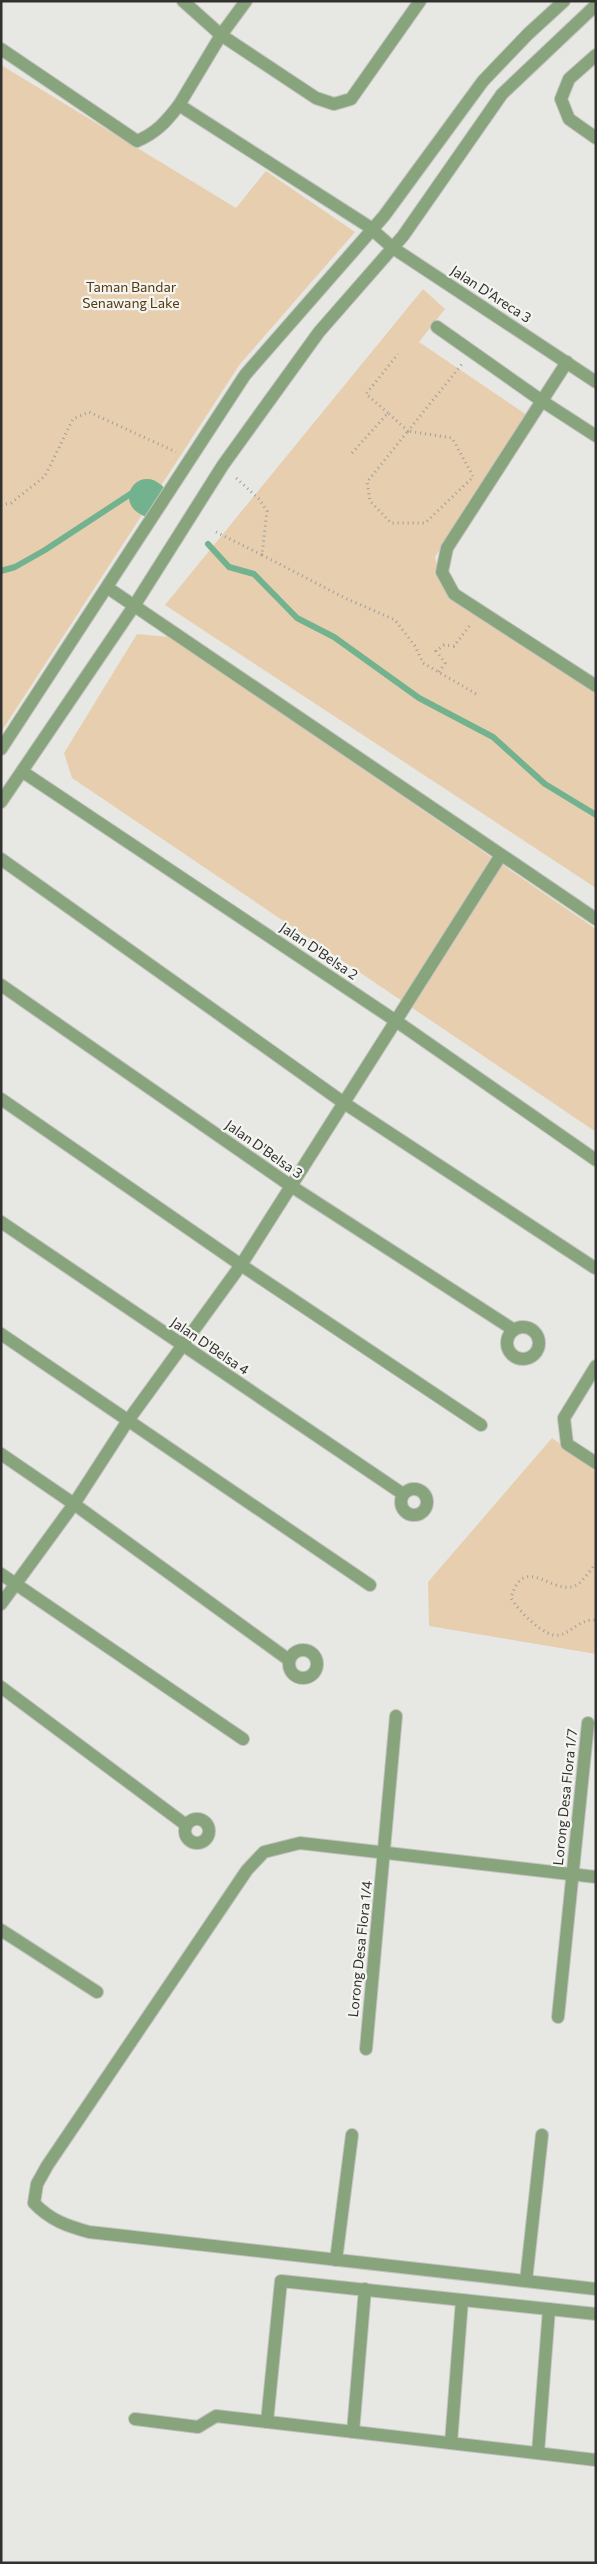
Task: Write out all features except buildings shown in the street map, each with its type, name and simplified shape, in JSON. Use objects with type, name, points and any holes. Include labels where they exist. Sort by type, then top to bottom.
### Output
[{"type":"street","points":[[184,1],[221,35],[316,98],[334,104],[351,100],[420,1]]},
{"type":"street","points":[[1,49],[137,141],[159,128],[178,105],[221,35],[246,1]]},
{"type":"street","points":[[1,749],[108,588],[245,375],[372,229],[483,81],[528,34],[564,1]]},
{"type":"street","points":[[1,802],[23,772],[88,670],[134,606],[223,465],[319,332],[393,248],[502,94],[596,5]]},
{"type":"street","points":[[596,55],[569,79],[561,98],[569,119],[596,138]]},
{"type":"street","name":"Jalan D'Areca 3","points":[[178,105],[372,229],[393,248],[596,382]]},
{"type":"street","points":[[437,327],[542,402],[596,436]]},
{"type":"street","points":[[567,362],[447,548],[442,572],[454,594],[596,686]]},
{"type":"street","points":[[108,588],[596,919]]},
{"type":"street","name":"Jalan D'Belsa 2","points":[[23,772],[396,1021],[596,1160]]},
{"type":"street","points":[[1,1604],[74,1504],[127,1422],[241,1265],[501,855]]},
{"type":"street","points":[[1,859],[344,1103],[595,1268]]},
{"type":"street","name":"Jalan D'Belsa 3","points":[[1,985],[291,1186],[514,1330]]},
{"type":"street","points":[[1,1099],[241,1265],[481,1425]]},
{"type":"street","name":"Jalan D'Belsa 4","points":[[1,1222],[402,1494]]},
{"type":"street","points":[[1,1334],[127,1422],[370,1585]]},
{"type":"street","points":[[596,1366],[564,1418],[567,1444],[596,1463]]},
{"type":"street","points":[[1,1454],[74,1504],[289,1660]]},
{"type":"street","points":[[1,1574],[243,1739]]},
{"type":"street","points":[[1,1687],[186,1825]]},
{"type":"street","name":"Lorong Desa Flora 1/4","points":[[366,2048],[396,1716]]},
{"type":"street","name":"Lorong Desa Flora 1/7","points":[[558,2017],[571,1874],[588,1723]]},
{"type":"street","points":[[596,1877],[300,1843],[264,1852],[241,1878],[47,2166],[37,2184],[34,2202],[44,2213],[62,2225],[89,2232],[596,2289]]},
{"type":"street","points":[[1,1930],[97,1992]]},
{"type":"street","points":[[336,2260],[352,2135]]},
{"type":"street","points":[[526,2281],[542,2135]]},
{"type":"street","points":[[266,2422],[281,2281],[596,2314]]},
{"type":"street","points":[[353,2432],[365,2289]]},
{"type":"street","points":[[452,2443],[462,2300]]},
{"type":"street","points":[[538,2453],[549,2309]]},
{"type":"street","points":[[135,2419],[198,2427],[216,2416],[596,2460]]},
{"type":"path","points":[[472,352],[367,482],[370,501],[391,523],[425,522],[473,476]]},
{"type":"path","points":[[398,354],[366,394],[408,431],[452,438],[473,476],[488,485]]},
{"type":"path","points":[[1,505],[11,503],[45,476],[73,418],[89,412],[190,459]]},
{"type":"path","points":[[352,453],[388,413]]},
{"type":"path","points":[[223,465],[260,500],[267,511],[262,555]]},
{"type":"path","points":[[216,532],[344,598],[395,620],[415,646],[424,663],[478,695]]},
{"type":"path","points":[[439,672],[445,663],[436,651],[444,645],[454,646],[481,611]]},
{"type":"path","points":[[596,1563],[578,1584],[563,1588],[540,1577],[525,1578],[515,1585],[511,1598],[518,1610],[549,1635],[560,1635],[587,1620],[596,1620]]},
{"type":"green space","name":"Taman Bandar Senawang Lake","points":[[1,65],[236,208],[266,171],[355,232],[240,364],[1,732]]},
{"type":"green space","points":[[423,289],[445,309],[419,342],[527,415],[435,557],[442,586],[464,607],[596,691],[596,888],[165,605]]},
{"type":"green space","points":[[137,634],[170,637],[596,929],[596,1132],[72,778],[64,753]]},
{"type":"green space","points":[[552,1438],[596,1469],[596,1654],[429,1626],[428,1582]]},
{"type":"waterway","points":[[1,571],[15,567],[45,550],[135,491],[147,497]]},
{"type":"waterway","points":[[208,544],[229,567],[254,574],[297,618],[334,637],[419,698],[493,737],[545,784],[596,815]]}]
